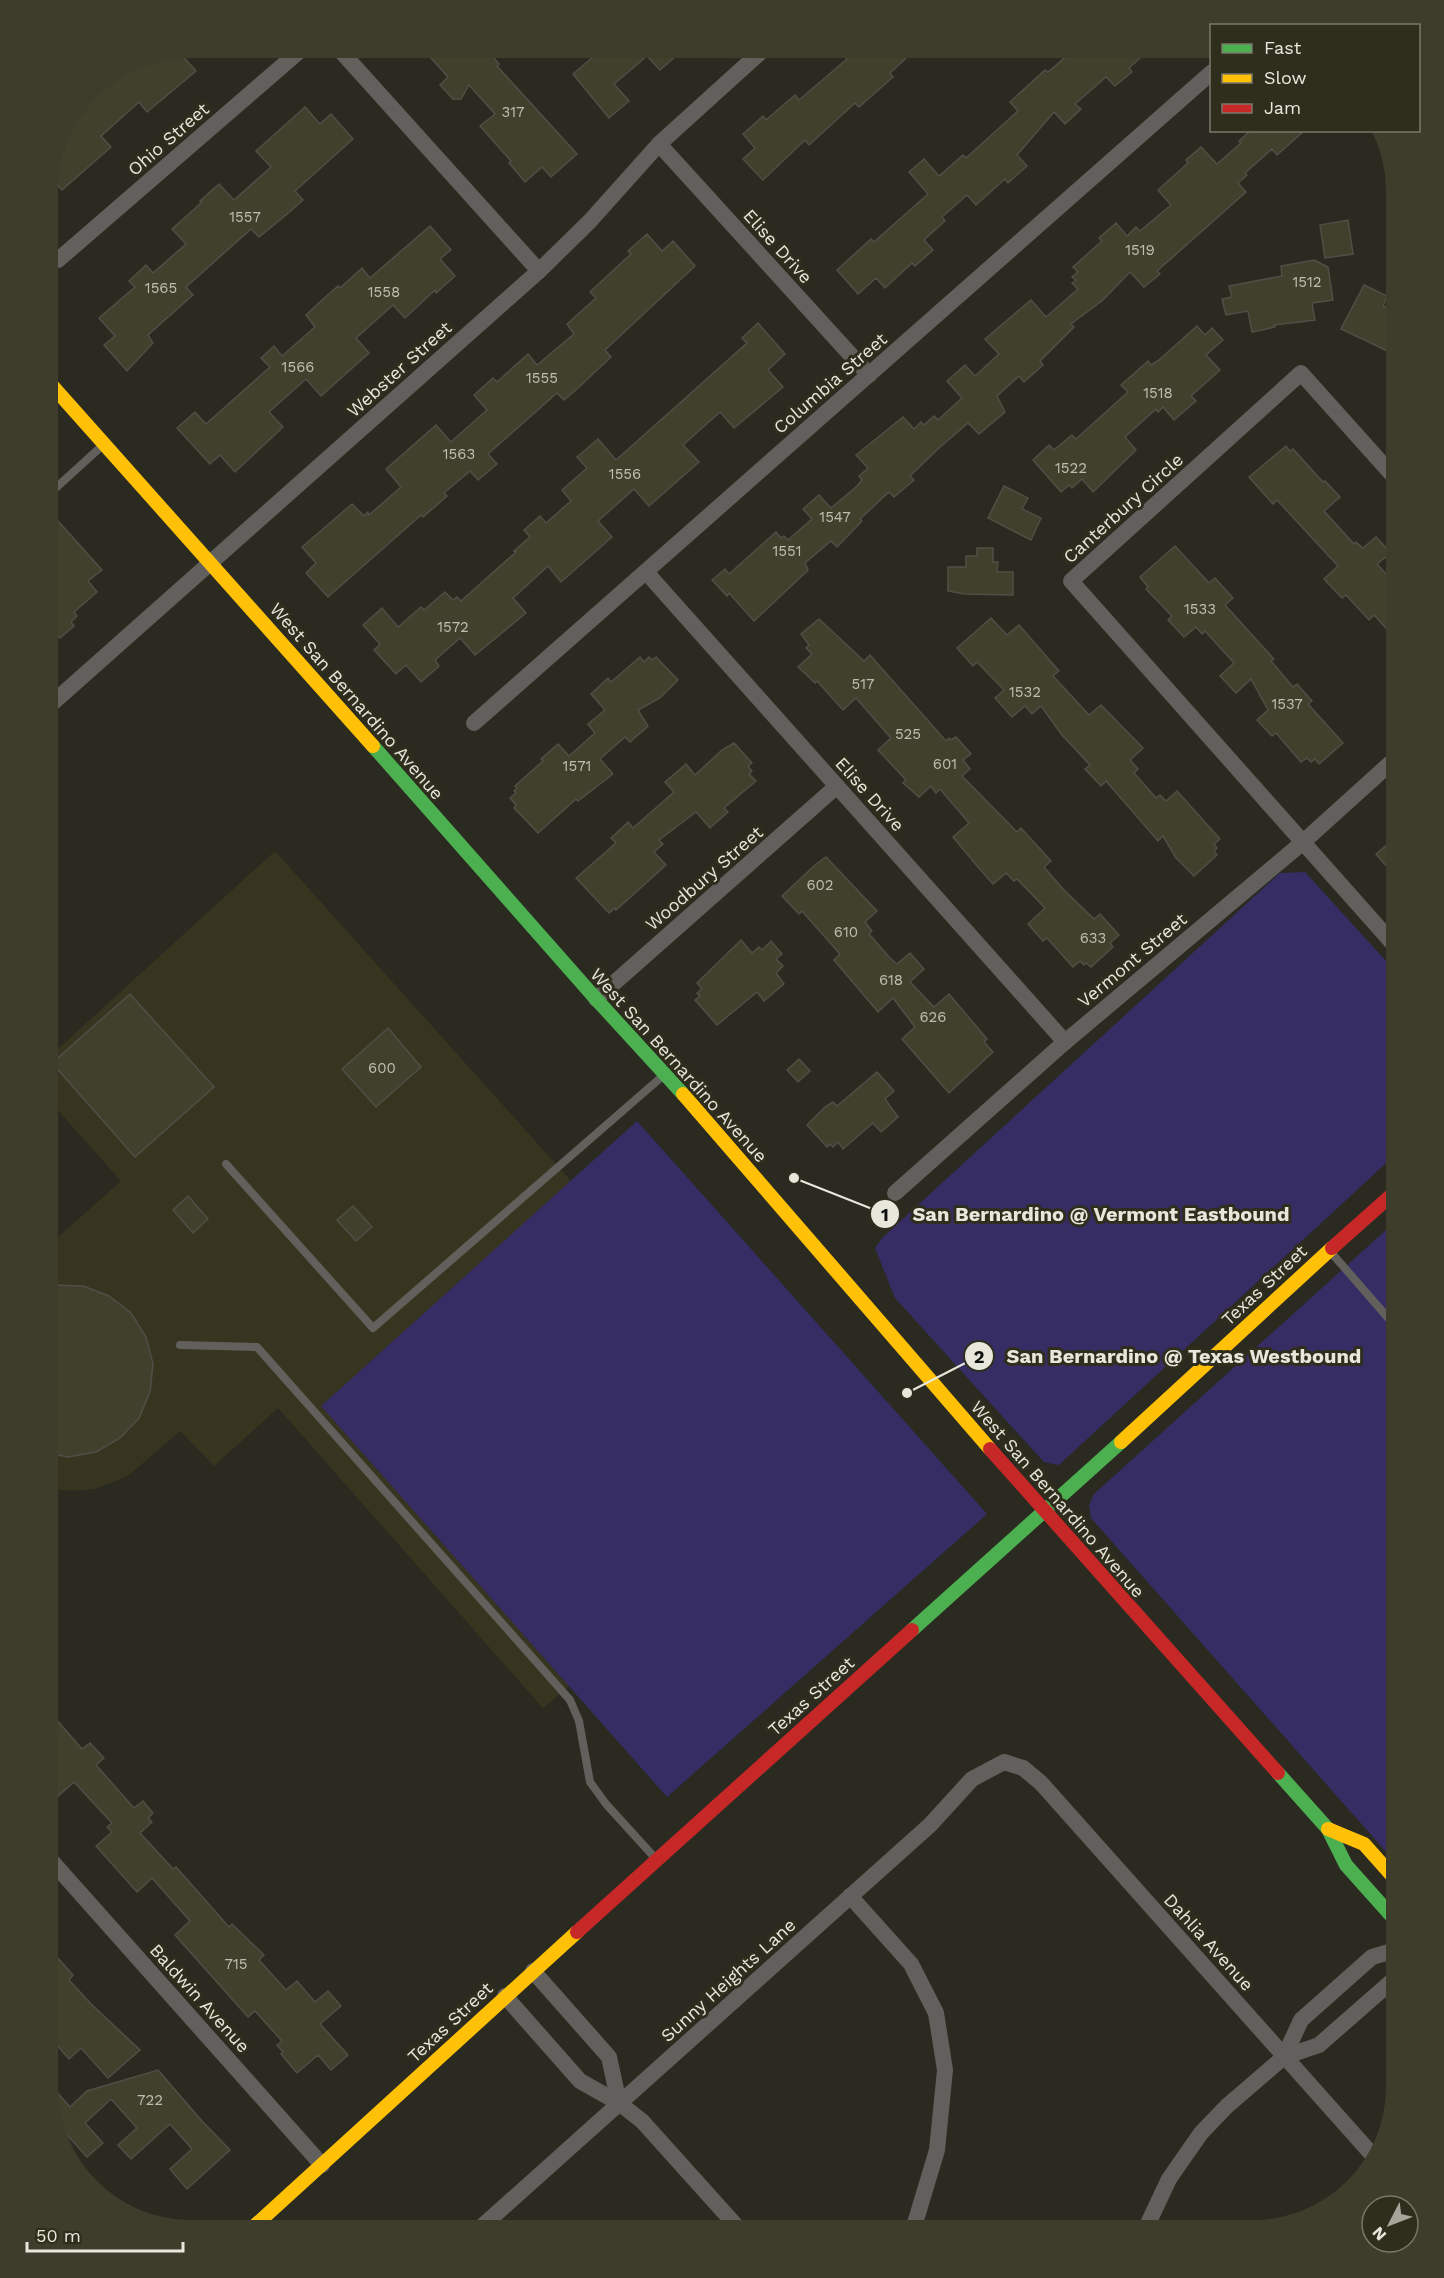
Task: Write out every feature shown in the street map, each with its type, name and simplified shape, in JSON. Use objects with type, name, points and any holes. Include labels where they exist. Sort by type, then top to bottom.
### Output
[{"type":"main road","name":"West San Bernardino Avenue","points":[[59,393],[211,562],[596,999],[665,1073],[1044,1512],[1328,1829],[1346,1865],[1386,1910]]},
{"type":"main road","name":"Texas Street","points":[[262,2219],[505,1995],[1044,1512],[1386,1200]]},
{"type":"main road","name":"West San Bernardino Avenue","points":[[1328,1829],[1364,1844],[1386,1869]]},
{"type":"street","name":"Ohio Street","points":[[59,259],[291,58]]},
{"type":"street","points":[[348,58],[539,271]]},
{"type":"street","name":"Webster Street","points":[[59,697],[539,271],[590,221],[659,144],[753,59]]},
{"type":"street","name":"Columbia Street","points":[[474,723],[1210,74]]},
{"type":"street","name":"Elise Drive","points":[[659,144],[869,375]]},
{"type":"street","name":"Canterbury Circle","points":[[1302,843],[1071,581],[1301,373],[1386,468]]},
{"type":"street","name":"Elise Drive","points":[[646,572],[1065,1042]]},
{"type":"street","name":"Vermont Street","points":[[895,1193],[1065,1042],[1302,843],[1386,767]]},
{"type":"street","name":"Woodbury Street","points":[[596,999],[837,786]]},
{"type":"street","points":[[1302,843],[1386,936]]},
{"type":"street","name":"Sunny Heights Lane","points":[[490,2219],[930,1824],[972,1779],[1004,1762]]},
{"type":"street","name":"Dahlia Avenue","points":[[1004,1762],[1023,1768],[1041,1783],[1369,2151]]},
{"type":"street","name":"Baldwin Avenue","points":[[58,1868],[322,2165]]},
{"type":"street","points":[[850,1896],[911,1964],[936,2013],[945,2070],[937,2150],[916,2220]]},
{"type":"street","points":[[1284,2057],[1301,2020],[1372,1957],[1386,1953]]},
{"type":"street","points":[[533,1971],[609,2057],[619,2103]]},
{"type":"street","points":[[1150,2220],[1169,2179],[1201,2133],[1227,2106],[1284,2057],[1319,2045],[1386,1986]]},
{"type":"street","points":[[505,1995],[580,2081],[619,2103],[642,2121],[731,2220]]},
{"type":"lane","points":[[59,485],[104,444]]},
{"type":"lane","points":[[226,1164],[373,1328],[665,1073]]},
{"type":"lane","points":[[1329,1250],[1386,1316]]},
{"type":"lane","points":[[180,1345],[257,1347],[570,1700],[579,1721],[590,1782],[606,1804],[656,1859]]},
{"type":"shaded area","points":[[275,851],[571,1181],[321,1406],[569,1686],[543,1708],[278,1408],[214,1466],[180,1431],[129,1475],[94,1489],[58,1490],[58,1237],[121,1181],[59,1111],[59,1048]]},
{"type":"shaded area","points":[[1305,872],[1386,961],[1386,1163],[1059,1465],[1044,1462],[895,1298],[875,1248],[882,1238],[1280,873]]},
{"type":"shaded area","points":[[637,1121],[987,1514],[667,1797],[321,1406]]},
{"type":"shaded area","points":[[1386,1230],[1386,1852],[1091,1518],[1089,1505],[1094,1494]]},
{"type":"building","points":[[431,58],[494,58],[499,64],[497,66],[577,154],[551,177],[542,167],[525,182],[509,163],[511,161],[480,126],[495,114],[469,85],[461,99],[453,99],[440,85],[448,77]]},
{"type":"building","points":[[591,58],[644,58],[614,84],[629,101],[609,118],[573,74]]},
{"type":"building","points":[[649,58],[673,58],[660,70]]},
{"type":"building","points":[[185,59],[196,71],[147,112],[139,102],[101,136],[111,147],[62,190],[59,183],[63,157],[76,125],[91,104],[125,76],[165,61]]},
{"type":"building","points":[[847,59],[905,59],[890,73],[893,77],[859,107],[855,103],[809,145],[805,140],[763,180],[743,159],[755,148],[743,134],[763,116],[766,120],[795,95],[799,100]]},
{"type":"building","points":[[1063,59],[1139,59],[1129,68],[1132,72],[1115,86],[1106,77],[1075,104],[1081,109],[1065,124],[1054,112],[1017,155],[1027,166],[1008,183],[1005,179],[976,205],[967,195],[942,217],[945,221],[924,240],[933,250],[915,266],[912,263],[885,288],[876,278],[858,294],[837,270],[871,239],[874,242],[928,194],[909,172],[924,159],[939,176],[963,155],[966,158],[1018,111],[1010,102],[1045,70],[1048,72]]},
{"type":"building","points":[[305,107],[320,124],[331,114],[353,139],[295,191],[303,200],[259,237],[251,229],[186,287],[193,295],[148,335],[153,343],[127,371],[104,345],[115,336],[99,318],[135,287],[129,281],[146,265],[153,273],[186,244],[172,229],[219,184],[234,200],[271,167],[256,151]]},
{"type":"building","points":[[1249,132],[1303,132],[1277,155],[1272,149],[1245,173],[1247,175],[1238,183],[1246,192],[1157,271],[1160,274],[1144,287],[1130,272],[1103,300],[1071,324],[1074,327],[1040,361],[1043,365],[1024,382],[1019,376],[997,396],[1005,412],[979,434],[968,423],[910,476],[914,480],[894,497],[889,492],[860,519],[862,521],[837,547],[831,541],[805,563],[808,570],[754,621],[729,593],[727,596],[712,580],[725,569],[729,574],[776,532],[781,538],[784,536],[788,540],[812,519],[803,509],[819,495],[831,508],[856,487],[862,480],[859,476],[868,468],[856,455],[903,417],[914,429],[921,422],[924,425],[934,416],[938,420],[962,398],[947,381],[965,365],[975,376],[999,354],[985,339],[1031,300],[1046,317],[1078,289],[1072,283],[1076,280],[1072,277],[1078,272],[1073,267],[1102,241],[1099,238],[1116,223],[1127,236],[1136,227],[1140,231],[1171,205],[1158,190],[1188,163],[1186,160],[1201,147],[1217,164],[1241,143],[1239,141]]},
{"type":"building","points":[[1348,220],[1353,254],[1325,258],[1320,225]]},
{"type":"building","points":[[430,226],[451,250],[440,259],[455,276],[436,293],[435,290],[405,318],[393,305],[356,338],[369,353],[321,396],[306,379],[269,412],[283,427],[235,472],[220,455],[210,464],[177,428],[195,412],[206,424],[270,367],[261,358],[274,346],[282,356],[315,327],[306,315],[322,300],[338,286],[340,288],[362,268],[370,278]]},
{"type":"building","points":[[647,234],[662,251],[673,241],[695,266],[605,350],[611,357],[577,389],[564,400],[557,393],[488,454],[497,464],[478,480],[470,471],[444,493],[447,496],[423,517],[421,515],[328,597],[306,573],[316,563],[302,547],[352,504],[364,516],[368,512],[369,515],[401,487],[386,469],[436,425],[451,442],[487,410],[474,395],[493,378],[497,382],[528,354],[537,365],[574,334],[567,324],[596,298],[590,292],[631,254],[628,251]]},
{"type":"building","points":[[1314,260],[1328,267],[1333,300],[1312,303],[1315,320],[1274,325],[1275,327],[1252,332],[1248,311],[1226,315],[1222,299],[1232,297],[1229,286],[1282,276],[1281,266]]},
{"type":"building","points":[[1364,285],[1386,296],[1383,306],[1386,307],[1386,350],[1341,329]]},
{"type":"building","points":[[758,323],[785,354],[768,370],[783,387],[734,428],[720,412],[683,445],[699,462],[649,506],[634,489],[598,521],[612,537],[561,582],[548,566],[513,598],[526,613],[475,655],[460,638],[435,660],[439,666],[421,682],[406,665],[396,674],[374,650],[380,644],[363,625],[382,608],[398,627],[421,607],[424,610],[445,592],[453,600],[457,597],[461,601],[530,537],[524,530],[540,516],[546,523],[571,501],[562,490],[587,468],[577,457],[598,439],[616,460],[747,343],[742,338]]},
{"type":"building","points":[[1197,326],[1205,335],[1212,328],[1223,340],[1206,355],[1220,370],[1191,396],[1196,401],[1174,420],[1163,407],[1158,412],[1156,409],[1125,437],[1136,450],[1093,492],[1082,479],[1072,488],[1069,485],[1061,492],[1033,460],[1049,445],[1054,450],[1072,435],[1076,439],[1128,392],[1121,385],[1148,361],[1151,365],[1159,360]]},
{"type":"building","points":[[1286,446],[1290,451],[1293,449],[1340,497],[1324,511],[1354,544],[1356,542],[1363,548],[1376,537],[1386,548],[1386,557],[1377,564],[1386,574],[1386,628],[1374,615],[1369,620],[1346,595],[1342,598],[1324,579],[1338,566],[1277,500],[1273,504],[1249,477]]},
{"type":"building","points":[[1004,486],[1028,498],[1022,509],[1041,518],[1031,540],[988,518]]},
{"type":"building","points":[[59,522],[102,570],[88,581],[97,592],[74,612],[77,616],[71,622],[74,626],[60,638]]},
{"type":"building","points":[[1175,546],[1209,583],[1215,578],[1233,598],[1225,605],[1274,659],[1271,661],[1293,687],[1297,684],[1312,701],[1308,704],[1343,743],[1319,764],[1315,759],[1311,762],[1307,758],[1301,762],[1276,733],[1272,736],[1257,720],[1268,710],[1251,679],[1236,693],[1220,676],[1234,663],[1205,631],[1202,634],[1196,627],[1184,637],[1168,620],[1172,616],[1146,589],[1148,587],[1140,577]]},
{"type":"building","points":[[977,548],[993,548],[993,562],[998,562],[997,572],[1013,572],[1013,595],[964,594],[948,591],[948,567],[966,567],[966,556],[977,556]]},
{"type":"building","points":[[991,618],[1007,635],[1019,625],[1059,671],[1053,676],[1089,715],[1101,705],[1143,748],[1130,760],[1138,769],[1134,773],[1156,798],[1160,795],[1166,801],[1177,791],[1220,839],[1214,844],[1217,848],[1214,851],[1217,855],[1194,876],[1176,858],[1163,836],[1158,841],[1106,781],[1101,786],[1085,769],[1090,765],[1062,735],[1041,706],[1032,714],[1025,706],[1012,717],[995,698],[1004,690],[977,662],[973,666],[957,648]]},
{"type":"building","points":[[819,619],[864,661],[870,655],[946,741],[956,737],[971,754],[963,760],[970,769],[962,776],[1017,832],[1021,828],[1051,861],[1044,867],[1063,889],[1094,919],[1100,914],[1119,935],[1110,943],[1113,947],[1091,967],[1080,961],[1073,967],[1047,938],[1043,941],[1028,924],[1045,908],[1017,879],[1014,881],[1006,873],[993,884],[978,867],[953,837],[969,823],[940,789],[936,793],[931,786],[919,797],[903,783],[906,780],[878,750],[891,738],[856,698],[843,710],[817,681],[815,683],[798,667],[812,654],[806,648],[809,645],[801,634]]},
{"type":"building","points":[[640,657],[644,662],[649,657],[652,660],[656,657],[678,680],[660,698],[638,710],[648,726],[630,742],[625,737],[600,759],[613,774],[578,801],[576,799],[538,833],[514,808],[516,805],[510,798],[516,793],[515,786],[558,744],[569,756],[595,733],[588,724],[605,710],[591,694],[608,678],[611,682]]},
{"type":"building","points":[[734,743],[752,763],[748,766],[752,771],[749,774],[756,781],[724,808],[728,812],[710,828],[696,812],[659,840],[663,844],[654,852],[666,865],[616,910],[615,908],[609,913],[576,878],[616,843],[611,838],[628,822],[633,828],[674,792],[665,782],[686,764],[695,775],[722,750]]},
{"type":"building","points":[[1386,846],[1386,866],[1376,854]]},
{"type":"building","points":[[826,857],[877,911],[865,922],[872,931],[869,934],[890,958],[897,964],[910,953],[924,969],[910,982],[934,1007],[949,994],[987,1039],[984,1042],[993,1052],[949,1093],[902,1039],[915,1027],[893,998],[878,1012],[834,960],[840,954],[802,911],[799,914],[782,896]]},
{"type":"building","points":[[741,940],[752,953],[759,947],[762,950],[771,941],[782,954],[776,959],[783,966],[776,973],[784,984],[764,1001],[757,992],[717,1025],[695,1000],[700,996],[697,993],[702,989],[697,983]]},
{"type":"building","points":[[130,994],[214,1087],[135,1157],[59,1070],[59,1057]]},
{"type":"building","points":[[388,1028],[421,1067],[376,1107],[342,1069]]},
{"type":"building","points":[[799,1059],[810,1071],[798,1082],[787,1070]]},
{"type":"building","points":[[877,1072],[894,1091],[885,1099],[898,1117],[881,1132],[873,1123],[843,1149],[838,1142],[833,1147],[830,1144],[827,1147],[807,1125],[825,1107],[833,1102],[837,1106]]},
{"type":"building","points":[[188,1196],[208,1219],[193,1233],[173,1210]]},
{"type":"building","points":[[353,1206],[372,1227],[356,1241],[337,1220]]},
{"type":"building","points":[[58,1285],[83,1286],[109,1296],[131,1313],[146,1337],[153,1364],[150,1392],[139,1418],[120,1438],[96,1452],[68,1457],[58,1455]]},
{"type":"building","points":[[58,1722],[82,1749],[90,1743],[104,1758],[96,1765],[134,1808],[143,1801],[153,1813],[148,1818],[152,1822],[140,1833],[173,1869],[176,1867],[229,1927],[232,1924],[264,1955],[259,1960],[286,1990],[297,1981],[315,2002],[328,1991],[341,2006],[320,2024],[348,2055],[331,2070],[318,2055],[297,2073],[281,2054],[283,2052],[277,2045],[282,2041],[255,2011],[248,2017],[175,1935],[190,1921],[152,1878],[137,1892],[96,1846],[112,1832],[107,1827],[112,1823],[74,1782],[58,1796]]},
{"type":"building","points":[[58,1958],[73,1975],[69,1980],[140,2050],[108,2078],[81,2048],[69,2059],[58,2046]]},
{"type":"building","points":[[158,2070],[230,2150],[187,2189],[170,2169],[192,2149],[170,2124],[131,2159],[118,2145],[137,2128],[111,2099],[85,2123],[103,2143],[87,2157],[69,2137],[61,2113],[59,2094],[70,2107],[87,2091]]},
{"type":"traffic: fast","points":[[373,746],[683,1094]]},
{"type":"traffic: fast","points":[[912,1630],[1121,1442]]},
{"type":"traffic: fast","points":[[1278,1773],[1328,1829],[1346,1865],[1386,1910]]},
{"type":"traffic: slow","points":[[59,393],[373,746]]},
{"type":"traffic: slow","points":[[683,1094],[990,1449]]},
{"type":"traffic: slow","points":[[1121,1442],[1332,1248]]},
{"type":"traffic: slow","points":[[1328,1829],[1364,1844],[1386,1869]]},
{"type":"traffic: slow","points":[[262,2219],[577,1932]]},
{"type":"traffic: jam","points":[[1332,1248],[1386,1200]]},
{"type":"traffic: jam","points":[[990,1449],[1278,1773]]},
{"type":"traffic: jam","points":[[577,1932],[912,1630]]},
{"type":"place","name":"San Bernardino @ Vermont Eastbound","points":[[794,1178]]},
{"type":"place","name":"San Bernardino @ Texas Westbound","points":[[907,1393]]}]
